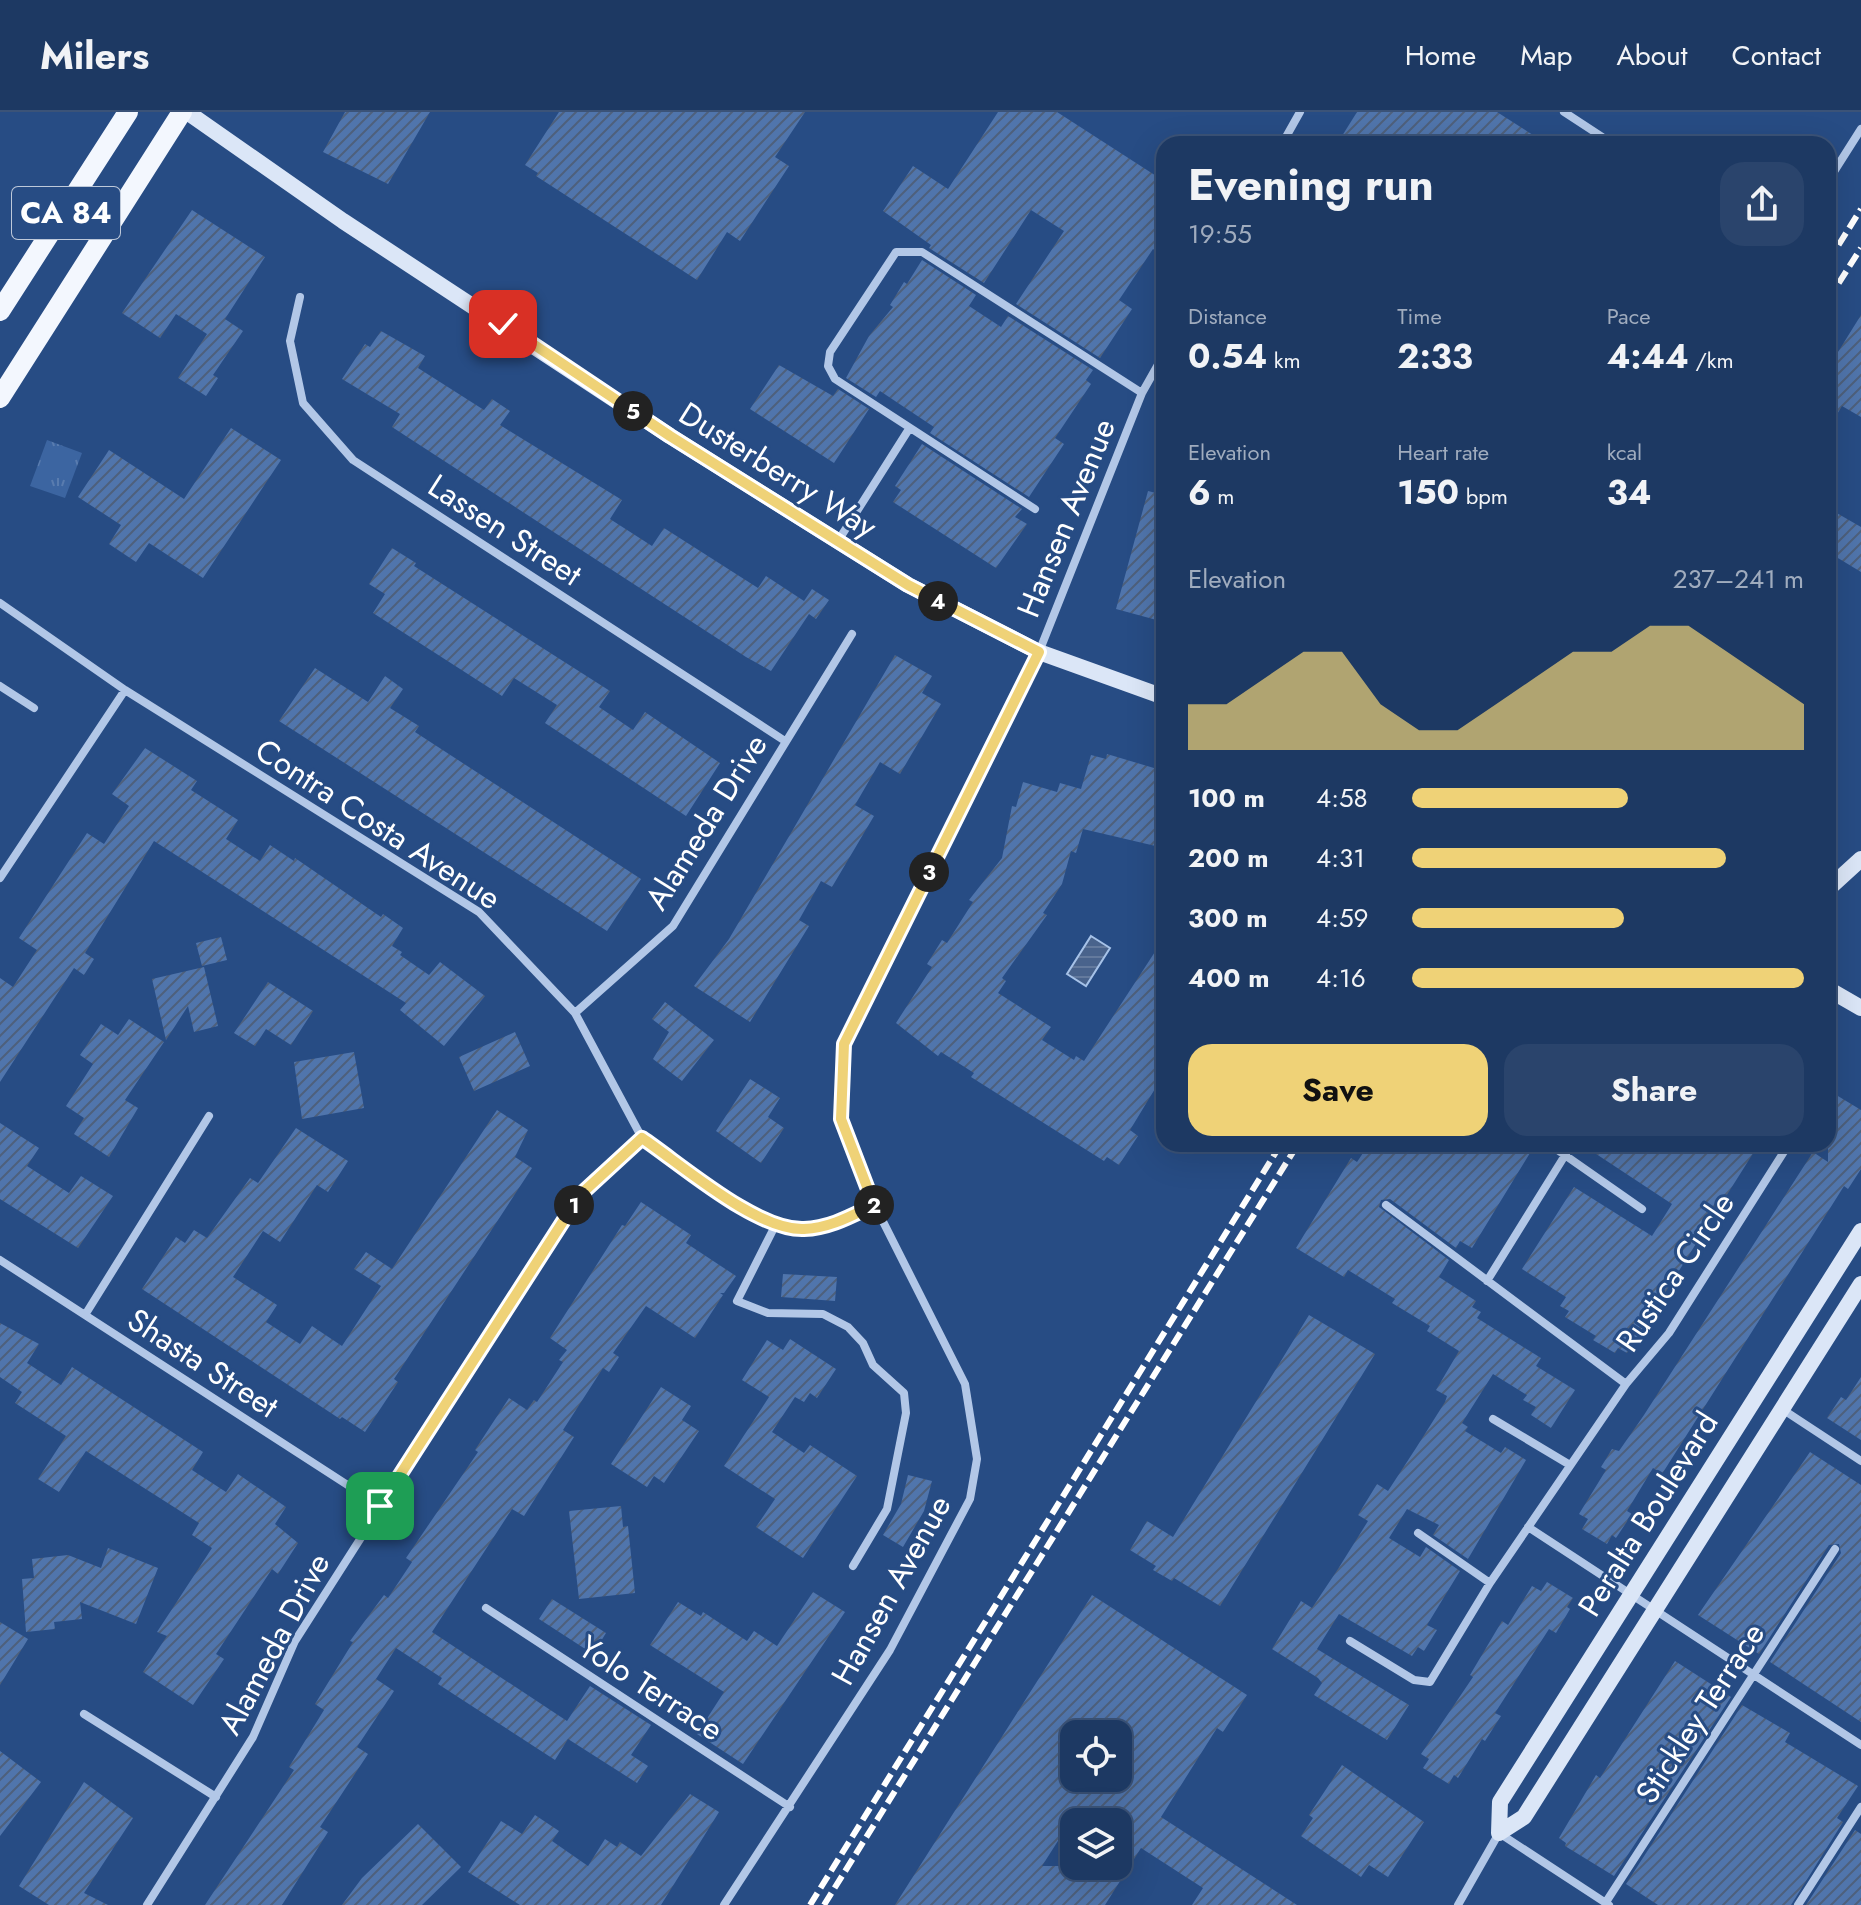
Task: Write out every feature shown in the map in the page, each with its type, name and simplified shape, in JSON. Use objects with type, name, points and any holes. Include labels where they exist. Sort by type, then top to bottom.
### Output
[{"type":"main road","name":"CA 84","points":[[0,311],[128,112]]},
{"type":"main road","name":"CA 84","points":[[0,398],[185,112]]},
{"type":"street","name":"Dusterberry Way","points":[[185,112],[343,221],[908,585],[1039,652],[1156,694]]},
{"type":"street","points":[[1286,136],[1300,112]]},
{"type":"street","points":[[1564,112],[1601,136]]},
{"type":"street","points":[[1836,168],[1861,129]]},
{"type":"street","points":[[1035,509],[835,379],[828,366],[830,352],[896,252],[922,252],[1142,393]]},
{"type":"street","name":"Lassen Street","points":[[300,297],[290,341],[303,403],[353,460],[785,741]]},
{"type":"street","name":"Hansen Avenue","points":[[724,1905],[890,1650],[970,1499],[977,1459],[965,1384],[874,1205],[841,1119],[844,1044],[1039,652],[1142,393],[1156,368]]},
{"type":"street","points":[[838,541],[909,429]]},
{"type":"street","points":[[0,618],[3,605]]},
{"type":"street","name":"Contra Costa Avenue","points":[[3,605],[125,690],[479,912],[575,1013],[642,1138],[775,1226]]},
{"type":"street","name":"Alameda Drive","points":[[575,1013],[673,926],[852,634]]},
{"type":"street","points":[[0,686],[34,708]]},
{"type":"street","points":[[0,878],[125,690]]},
{"type":"street","points":[[1836,885],[1861,859]]},
{"type":"street","points":[[1836,994],[1861,1008]]},
{"type":"street","points":[[85,1315],[209,1116]]},
{"type":"street","name":"Alameda Drive","points":[[147,1905],[253,1737],[295,1641],[580,1195],[642,1138]]},
{"type":"street","points":[[1563,1152],[1642,1209]]},
{"type":"street","name":"Rustica Circle","points":[[1350,1641],[1414,1680],[1430,1682],[1490,1583],[1626,1384],[1669,1333],[1784,1152]]},
{"type":"street","points":[[1487,1281],[1566,1154]]},
{"type":"street","points":[[853,1566],[887,1509],[906,1413],[904,1393],[873,1365],[863,1343],[848,1327],[823,1314],[768,1313],[737,1301],[775,1226],[803,1229],[834,1224],[874,1205]]},
{"type":"street","name":"Rustica Circle","points":[[1386,1205],[1626,1384]]},
{"type":"street","name":"Peralta Boulevard","points":[[1499,1833],[1500,1802],[1861,1231]]},
{"type":"street","name":"Shasta Street","points":[[0,1260],[380,1506]]},
{"type":"street","name":"Peralta Boulevard","points":[[1458,1905],[1499,1833],[1524,1817],[1861,1284]]},
{"type":"street","points":[[1781,1409],[1861,1461]]},
{"type":"street","points":[[1493,1419],[1570,1465]]},
{"type":"street","points":[[1528,1527],[1861,1745]]},
{"type":"street","points":[[1418,1533],[1490,1583]]},
{"type":"street","name":"Stickley Terrace","points":[[1608,1904],[1835,1549]]},
{"type":"street","name":"Yolo Terrace","points":[[486,1608],[790,1807]]},
{"type":"street","points":[[84,1714],[216,1797]]},
{"type":"street","points":[[1798,1905],[1861,1807]]},
{"type":"street","points":[[1499,1833],[1608,1904]]},
{"type":"green space","points":[[47,440],[82,453],[65,498],[30,486]]},
{"type":"shaded area","points":[[1091,936],[1110,948],[1086,986],[1067,974]]},
{"type":"building","points":[[345,112],[430,112],[388,184],[323,152]]},
{"type":"building","points":[[559,112],[805,112],[775,157],[789,166],[740,241],[727,232],[697,280],[536,176],[538,173],[525,165]]},
{"type":"building","points":[[998,112],[1057,112],[1156,176],[1156,251],[1153,249],[1119,300],[1132,309],[1100,358],[1016,304],[1064,231],[1031,210],[984,283],[929,248],[931,245],[883,211],[913,166],[948,189]]},
{"type":"building","points":[[1357,112],[1497,112],[1534,136],[1342,136]]},
{"type":"building","points":[[192,210],[265,257],[225,319],[243,331],[213,375],[218,378],[206,396],[178,378],[207,334],[176,314],[160,338],[122,313]]},
{"type":"building","points":[[922,260],[976,295],[969,306],[1001,327],[1008,316],[1093,370],[1086,380],[1091,384],[1055,438],[1064,444],[1029,497],[930,433],[934,427],[880,391],[876,397],[846,378],[869,336],[893,307],[890,305],[904,282],[907,284]]},
{"type":"building","points":[[1861,315],[1861,417],[1842,406],[1836,416],[1836,355]]},
{"type":"building","points":[[381,331],[425,356],[418,368],[484,410],[492,399],[510,411],[500,425],[622,500],[610,519],[652,546],[664,528],[758,588],[766,576],[804,601],[812,589],[829,600],[816,619],[809,614],[771,671],[746,657],[392,427],[400,414],[342,379],[365,344],[370,347]]},
{"type":"building","points":[[779,365],[833,396],[838,389],[869,409],[834,463],[750,409]]},
{"type":"building","points":[[231,428],[281,460],[203,578],[149,543],[136,562],[109,544],[121,525],[78,497],[109,450],[184,499]]},
{"type":"building","points":[[922,444],[1022,509],[1015,517],[1027,524],[996,568],[893,502],[901,490],[895,486]]},
{"type":"building","points":[[1148,491],[1156,493],[1156,620],[1116,609]]},
{"type":"building","points":[[1836,513],[1861,527],[1861,572],[1836,557]]},
{"type":"building","points":[[392,548],[416,563],[414,566],[610,691],[599,707],[633,730],[645,712],[720,763],[686,816],[545,723],[557,705],[514,678],[502,696],[373,613],[385,594],[369,584]]},
{"type":"building","points":[[895,655],[932,676],[922,693],[941,704],[900,774],[880,762],[855,805],[874,816],[832,887],[821,881],[799,920],[809,926],[750,1022],[694,986],[729,939]]},
{"type":"building","points":[[315,668],[368,702],[385,676],[403,689],[390,708],[419,726],[415,732],[641,879],[607,931],[279,721]]},
{"type":"building","points":[[145,748],[197,781],[191,790],[238,820],[226,839],[260,861],[270,845],[294,861],[295,858],[381,917],[383,914],[403,928],[392,946],[402,952],[400,955],[429,975],[440,962],[485,996],[444,1046],[400,1010],[406,1003],[154,841],[85,953],[94,959],[84,975],[74,968],[0,1082],[0,978],[13,987],[37,950],[19,938],[87,833],[104,844],[129,806],[112,794]]},
{"type":"building","points":[[1107,754],[1156,769],[1156,846],[1083,829],[1076,853],[1071,851],[1062,884],[1043,913],[1047,915],[1002,978],[1006,981],[998,993],[1051,1027],[1042,1040],[1074,1060],[1076,1056],[1084,1061],[1156,950],[1156,1087],[1130,1130],[1138,1136],[1119,1165],[1107,1157],[1104,1161],[971,1077],[974,1073],[941,1052],[938,1056],[896,1023],[932,967],[927,964],[942,940],[947,943],[973,902],[969,900],[1002,858],[1012,806],[1016,807],[1023,782],[1057,792],[1060,783],[1081,789],[1091,755],[1106,759]]},
{"type":"building","points":[[221,937],[227,960],[202,966],[196,943]]},
{"type":"building","points":[[204,967],[218,1026],[194,1032],[188,1006],[166,1040],[152,979]]},
{"type":"building","points":[[268,982],[313,1011],[291,1045],[266,1029],[255,1046],[234,1033]]},
{"type":"building","points":[[665,1002],[714,1040],[682,1081],[653,1059],[669,1032],[652,1019]]},
{"type":"building","points":[[129,1019],[164,1042],[125,1100],[138,1108],[109,1157],[74,1134],[84,1118],[66,1106],[93,1064],[80,1055],[101,1024],[118,1035]]},
{"type":"building","points":[[515,1032],[530,1066],[474,1091],[459,1057]]},
{"type":"building","points":[[354,1052],[364,1108],[302,1119],[294,1062]]},
{"type":"building","points":[[750,1079],[780,1098],[768,1117],[784,1128],[761,1163],[716,1131]]},
{"type":"building","points":[[1836,1095],[1861,1110],[1861,1169],[1848,1189],[1844,1186],[1662,1474],[1653,1468],[1627,1511],[1632,1514],[1616,1538],[1612,1535],[1607,1544],[1582,1529],[1588,1519],[1579,1514],[1606,1470],[1601,1467],[1612,1449],[1619,1451],[1644,1415],[1813,1152],[1828,1162],[1828,1152],[1836,1152]]},
{"type":"building","points":[[497,1110],[528,1130],[515,1157],[532,1168],[394,1379],[398,1382],[365,1432],[342,1417],[340,1419],[142,1289],[176,1237],[185,1243],[194,1230],[207,1238],[250,1178],[258,1183],[296,1128],[348,1161],[328,1192],[317,1185],[280,1242],[263,1231],[233,1277],[277,1305],[266,1322],[300,1344],[312,1326],[342,1346],[381,1286],[354,1269],[366,1252],[392,1269]]},
{"type":"building","points":[[0,1123],[39,1148],[27,1166],[69,1193],[81,1176],[113,1196],[78,1248],[0,1199]]},
{"type":"building","points":[[1364,1152],[1530,1153],[1472,1248],[1460,1241],[1456,1248],[1390,1199],[1381,1200],[1379,1207],[1449,1260],[1439,1277],[1476,1301],[1472,1307],[1481,1312],[1477,1318],[1541,1358],[1536,1366],[1575,1390],[1551,1428],[1531,1415],[1536,1407],[1523,1400],[1527,1395],[1493,1374],[1462,1423],[1468,1427],[1465,1431],[1501,1453],[1505,1447],[1526,1460],[1468,1559],[1433,1535],[1439,1525],[1407,1509],[1389,1538],[1420,1557],[1426,1547],[1460,1571],[1427,1625],[1437,1630],[1424,1651],[1418,1647],[1412,1656],[1339,1614],[1317,1649],[1409,1705],[1387,1740],[1314,1695],[1322,1683],[1318,1678],[1272,1649],[1301,1601],[1312,1608],[1368,1521],[1358,1515],[1377,1484],[1388,1491],[1445,1402],[1447,1396],[1436,1390],[1459,1351],[1427,1331],[1430,1326],[1392,1303],[1395,1299],[1348,1270],[1344,1277],[1296,1248],[1351,1158],[1357,1162]]},
{"type":"building","points":[[1593,1152],[1754,1152],[1627,1353],[1618,1348],[1615,1353],[1593,1340],[1596,1336],[1565,1317],[1569,1311],[1560,1306],[1566,1297],[1522,1269],[1574,1187],[1652,1236],[1672,1204]]},
{"type":"building","points":[[641,1202],[691,1235],[686,1243],[736,1276],[724,1293],[720,1293],[723,1295],[695,1338],[646,1306],[613,1353],[619,1357],[609,1372],[603,1368],[563,1430],[574,1437],[524,1516],[512,1509],[432,1632],[567,1721],[590,1686],[651,1725],[631,1755],[648,1766],[637,1783],[568,1739],[555,1760],[438,1684],[442,1678],[396,1648],[376,1679],[394,1691],[357,1747],[368,1754],[320,1827],[328,1832],[282,1905],[205,1905],[294,1770],[289,1767],[324,1710],[315,1704],[353,1642],[350,1641],[384,1595],[388,1598],[412,1562],[406,1558],[478,1452],[475,1450],[509,1398],[527,1410],[534,1400],[537,1402],[563,1362],[559,1360],[567,1350],[550,1338],[622,1225],[625,1226]]},
{"type":"building","points":[[783,1274],[837,1277],[835,1301],[781,1297]]},
{"type":"building","points":[[1309,1315],[1375,1354],[1220,1606],[1174,1578],[1172,1581],[1153,1570],[1156,1566],[1130,1550],[1147,1521],[1173,1537]]},
{"type":"building","points":[[0,1323],[39,1344],[27,1363],[61,1385],[72,1367],[203,1452],[192,1470],[226,1492],[238,1474],[286,1507],[275,1524],[298,1543],[278,1574],[272,1569],[216,1654],[224,1659],[193,1705],[143,1672],[167,1636],[157,1632],[212,1548],[192,1535],[199,1523],[86,1451],[59,1492],[38,1479],[66,1436],[15,1403],[22,1392],[0,1377]]},
{"type":"building","points":[[790,1339],[836,1369],[817,1398],[810,1393],[804,1402],[795,1397],[772,1432],[804,1453],[810,1445],[857,1476],[803,1558],[756,1527],[775,1499],[724,1466],[769,1397],[742,1380],[767,1340],[783,1350]]},
{"type":"building","points":[[1861,1377],[1861,1440],[1827,1418],[1841,1397],[1846,1400]]},
{"type":"building","points":[[661,1387],[691,1406],[682,1420],[699,1431],[664,1483],[654,1476],[647,1487],[611,1464]]},
{"type":"building","points":[[1810,1452],[1861,1485],[1861,1722],[1770,1662],[1841,1553],[1839,1544],[1829,1545],[1759,1654],[1698,1615]]},
{"type":"building","points":[[908,1475],[932,1481],[924,1511],[903,1547],[883,1535],[901,1504]]},
{"type":"building","points":[[621,1506],[623,1527],[628,1526],[635,1593],[579,1599],[569,1511]]},
{"type":"building","points":[[108,1548],[158,1568],[136,1624],[80,1602],[82,1619],[54,1622],[55,1629],[26,1632],[22,1579],[34,1578],[32,1559],[68,1555],[101,1568]]},
{"type":"building","points":[[1547,1582],[1573,1598],[1567,1607],[1570,1609],[1556,1633],[1549,1629],[1495,1713],[1501,1716],[1485,1741],[1482,1739],[1458,1778],[1454,1775],[1449,1784],[1423,1768],[1429,1759],[1421,1754],[1473,1677],[1470,1675],[1502,1621],[1508,1625],[1532,1586],[1541,1591]]},
{"type":"building","points":[[813,1592],[845,1612],[743,1764],[697,1734],[724,1692],[650,1645],[678,1602],[701,1616],[703,1612],[747,1641],[754,1631],[777,1646]]},
{"type":"building","points":[[1092,1595],[1247,1695],[1223,1732],[1217,1728],[1161,1817],[1297,1905],[1192,1905],[1203,1888],[1141,1848],[1132,1862],[1132,1808],[1060,1808],[1060,1838],[1042,1866],[1060,1866],[1060,1880],[1121,1880],[1105,1905],[895,1905]]},
{"type":"building","points":[[552,1599],[606,1633],[593,1654],[539,1619]]},
{"type":"building","points":[[0,1622],[28,1639],[0,1685]]},
{"type":"building","points":[[1675,1661],[1731,1697],[1614,1876],[1565,1846],[1566,1843],[1559,1838],[1596,1775],[1600,1778]]},
{"type":"building","points":[[1742,1705],[1790,1733],[1785,1742],[1858,1786],[1837,1818],[1843,1822],[1791,1905],[1658,1905],[1626,1884]]},
{"type":"building","points":[[0,1751],[41,1782],[0,1836]]},
{"type":"building","points":[[1342,1765],[1424,1822],[1388,1877],[1369,1865],[1361,1877],[1301,1836],[1313,1818],[1309,1815]]},
{"type":"building","points":[[84,1782],[133,1818],[84,1893],[108,1905],[49,1905],[19,1886]]},
{"type":"building","points":[[690,1794],[719,1812],[661,1905],[520,1905],[468,1872],[501,1821],[522,1834],[535,1815],[559,1831],[552,1841],[588,1866],[605,1839],[617,1847],[620,1842],[641,1856]]},
{"type":"building","points":[[418,1824],[461,1867],[422,1905],[342,1905],[362,1878]]},
{"type":"building","points":[[1855,1830],[1861,1834],[1861,1905],[1806,1905]]},
{"type":"railway","points":[[1836,249],[1861,209]]},
{"type":"railway","points":[[1836,287],[1861,248]]},
{"type":"railway","points":[[810,1905],[1276,1152]]},
{"type":"railway","points":[[824,1905],[1293,1152]]},
{"type":"route","points":[[380,1506],[580,1195],[642,1138],[775,1226],[803,1229],[834,1224],[874,1205],[859,1174],[841,1119],[844,1044],[1039,652],[908,585],[670,436],[503,324]]}]
